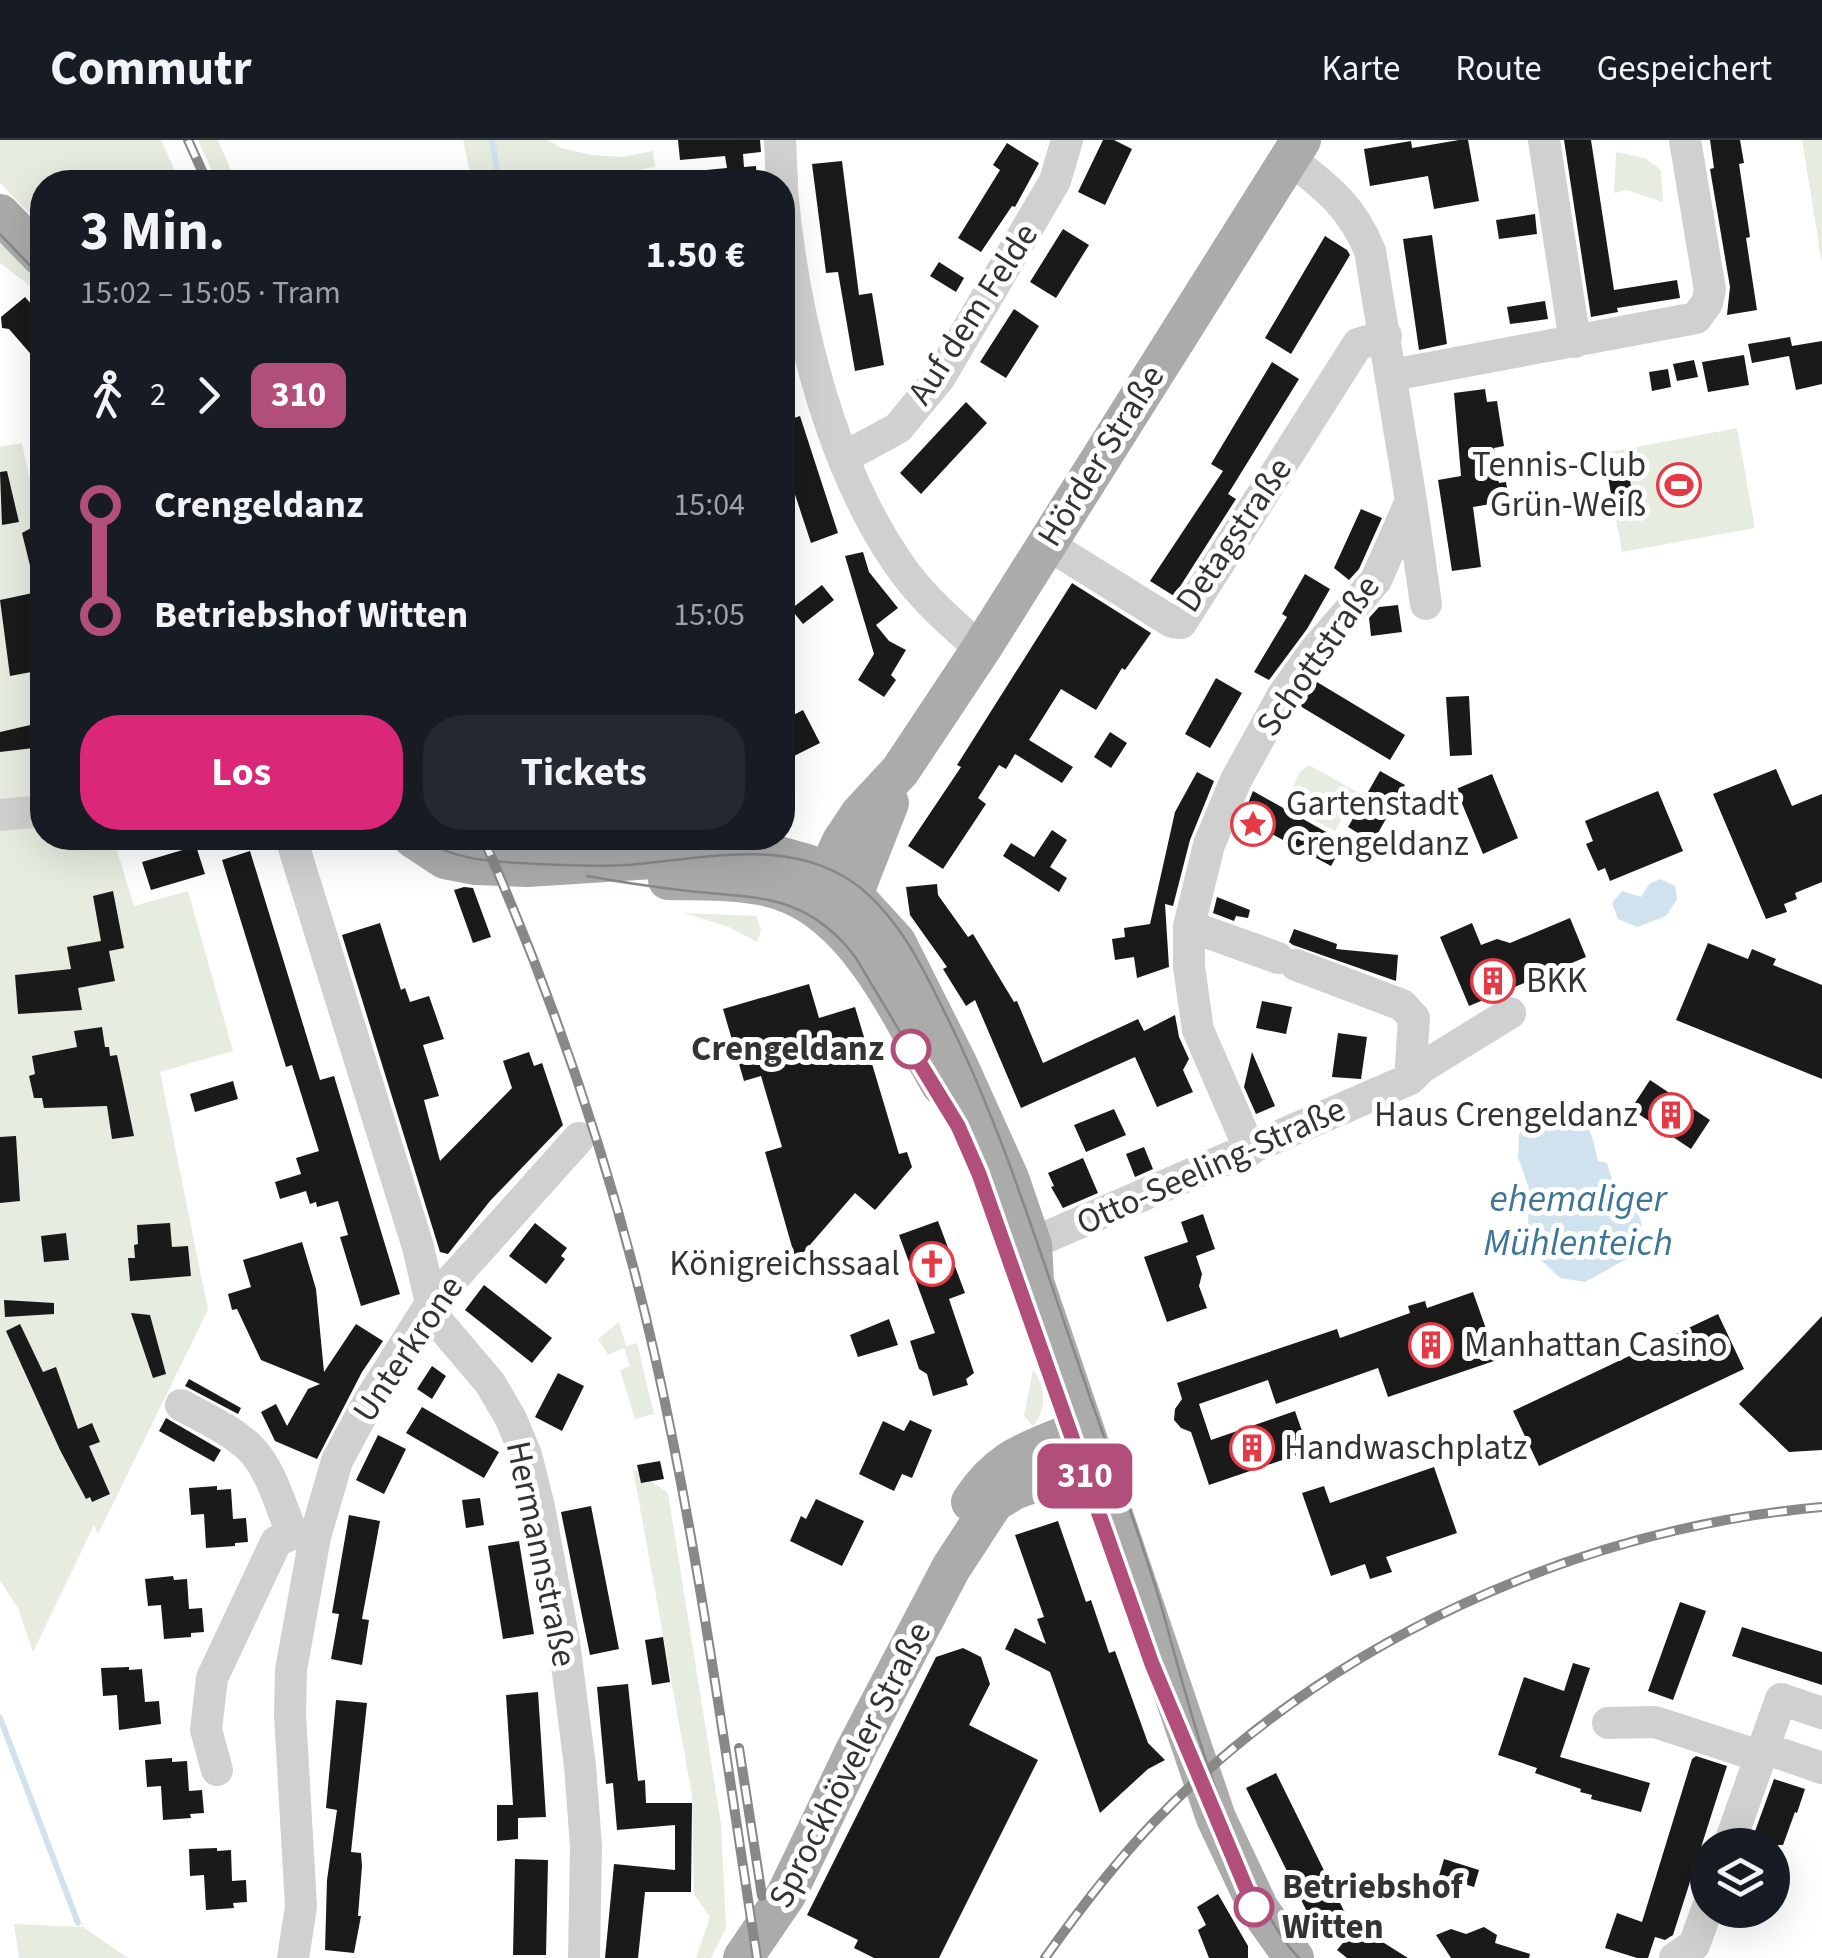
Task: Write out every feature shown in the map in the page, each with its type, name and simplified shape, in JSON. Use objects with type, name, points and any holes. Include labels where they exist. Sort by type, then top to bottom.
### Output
[{"type":"main road","name":"Hörder Straße","points":[[831,899],[842,841],[860,814],[900,771],[981,649],[1295,149]]},
{"type":"main road","points":[[0,214],[30,245]]},
{"type":"main road","points":[[431,850],[445,859],[476,865],[550,861],[635,882],[658,879],[750,884],[831,899],[896,942],[1009,1178],[1026,1260],[1216,1818],[1259,1908],[1294,1958]]},
{"type":"main road","name":"Sprockhöveler Straße","points":[[742,1958],[794,1880],[856,1748],[950,1568],[994,1502],[1088,1445]]},
{"type":"street","points":[[780,140],[781,170]]},
{"type":"street","name":"Auf dem Felde","points":[[843,458],[898,428],[940,377],[1055,181],[1067,140]]},
{"type":"street","points":[[1544,140],[1574,342]]},
{"type":"street","points":[[1392,375],[1689,321],[1701,313],[1710,290],[1684,140]]},
{"type":"street","name":"Schottstraße","points":[[1295,149],[1359,225],[1370,252],[1426,604]]},
{"type":"street","points":[[795,272],[810,350],[843,458],[865,510],[898,564],[956,628],[981,649]]},
{"type":"street","name":"Detagstraße","points":[[1047,544],[1172,622],[1180,623],[1358,344],[1386,336]]},
{"type":"street","name":"Schottstraße","points":[[1250,1150],[1198,1030],[1189,966],[1189,926],[1209,844],[1236,780],[1283,695],[1317,648],[1376,580],[1412,501]]},
{"type":"street","points":[[0,815],[30,812]]},
{"type":"street","name":"Hermannstraße","points":[[295,850],[418,1247],[430,1303],[439,1323],[490,1383],[526,1455],[564,1642],[580,1766],[586,1846],[584,1958]]},
{"type":"street","points":[[1189,926],[1402,1005],[1414,1018],[1410,1078]]},
{"type":"street","name":"Otto-Seeling-Straße","points":[[1026,1260],[1250,1150],[1410,1078],[1510,1014]]},
{"type":"street","name":"Unterkrone","points":[[293,1958],[300,1907],[291,1670],[303,1535],[368,1403],[430,1303],[578,1138]]},
{"type":"street","points":[[181,1405],[252,1450],[303,1535]]},
{"type":"street","name":"Unterkrone","points":[[217,1770],[206,1730],[212,1678],[276,1542],[303,1535]]},
{"type":"street","points":[[1736,1828],[1781,1699],[1822,1714]]},
{"type":"street","points":[[1608,1723],[1655,1722],[1750,1752],[1764,1748],[1822,1768]]},
{"type":"street","points":[[1675,1958],[1694,1945],[1700,1928]]},
{"type":"shaded area","points":[[0,140],[161,140],[175,170],[30,170],[30,214],[0,183]]},
{"type":"shaded area","points":[[198,140],[218,140],[231,170],[212,170]]},
{"type":"shaded area","points":[[463,140],[548,140],[561,148],[623,157],[653,151],[655,167],[637,170],[469,170]]},
{"type":"shaded area","points":[[1802,140],[1822,140],[1822,264]]},
{"type":"shaded area","points":[[1616,152],[1645,158],[1661,170],[1663,202],[1627,190],[1614,193]]},
{"type":"shaded area","points":[[0,241],[30,272],[30,286],[0,263]]},
{"type":"shaded area","name":"Tennis-Club Grün-Weiß","points":[[1737,428],[1755,528],[1622,552],[1604,453]]},
{"type":"shaded area","points":[[22,443],[30,480],[30,805],[0,808],[0,447]]},
{"type":"shaded area","points":[[1309,765],[1357,792],[1335,831],[1284,805],[1300,772]]},
{"type":"shaded area","points":[[30,817],[30,850],[117,850],[134,906],[188,891],[233,1051],[160,1072],[208,1310],[98,1534],[94,1525],[33,1652],[18,1608],[0,1581],[0,821]]},
{"type":"shaded area","points":[[684,913],[756,916],[761,930],[757,942],[729,927]]},
{"type":"shaded area","points":[[619,1322],[626,1346],[637,1343],[654,1414],[635,1419],[620,1370],[630,1366],[624,1348],[608,1355],[598,1339]]},
{"type":"shaded area","points":[[1033,1370],[1043,1398],[1033,1426],[1024,1416]]},
{"type":"shaded area","points":[[633,1469],[668,1493],[721,1824],[726,1928],[711,1958],[696,1958],[710,1917],[694,1894],[692,1795]]},
{"type":"shaded area","points":[[14,1924],[83,1927],[128,1958],[19,1958]]},
{"type":"water","points":[[1660,879],[1675,886],[1677,899],[1666,916],[1637,927],[1618,919],[1612,903],[1622,891],[1641,897],[1649,884]]},
{"type":"water","name":"ehemaliger Mühlenteich","points":[[1545,1111],[1584,1124],[1592,1136],[1598,1161],[1607,1163],[1615,1187],[1642,1225],[1641,1251],[1585,1282],[1560,1278],[1538,1257],[1528,1229],[1529,1189],[1518,1157],[1519,1134]]},
{"type":"building","points":[[678,140],[760,140],[761,152],[743,154],[744,167],[756,166],[756,170],[706,170],[727,168],[725,156],[680,160]]},
{"type":"building","points":[[1103,140],[1114,140],[1132,149],[1105,205],[1078,192]]},
{"type":"building","points":[[1468,140],[1479,201],[1434,209],[1428,176],[1370,186],[1364,149],[1411,141],[1412,148]]},
{"type":"building","points":[[1564,140],[1591,140],[1614,290],[1677,280],[1680,298],[1617,308],[1618,312],[1591,317]]},
{"type":"building","points":[[1710,140],[1740,140],[1744,163],[1739,164],[1750,237],[1746,238],[1757,310],[1727,315],[1730,287],[1710,169],[1714,168]]},
{"type":"building","points":[[1007,143],[1039,163],[1015,207],[981,252],[958,238],[1000,170],[993,165]]},
{"type":"building","points":[[842,161],[859,295],[872,293],[884,365],[855,371],[838,272],[826,273],[812,164]]},
{"type":"building","points":[[1535,214],[1537,234],[1499,239],[1496,220]]},
{"type":"building","points":[[1063,229],[1089,245],[1056,298],[1030,282]]},
{"type":"building","points":[[1432,235],[1447,344],[1419,350],[1403,239]]},
{"type":"building","points":[[1325,236],[1350,255],[1291,354],[1265,338]]},
{"type":"building","points":[[939,262],[964,278],[956,292],[930,276]]},
{"type":"building","points":[[25,297],[30,303],[30,353],[9,329],[2,328],[1,317]]},
{"type":"building","points":[[1545,301],[1548,319],[1510,324],[1507,307]]},
{"type":"building","points":[[1014,309],[1039,326],[1006,378],[980,362]]},
{"type":"building","points":[[1790,337],[1792,346],[1822,341],[1822,384],[1796,390],[1789,356],[1752,363],[1748,344]]},
{"type":"building","points":[[1744,355],[1749,385],[1708,392],[1702,362]]},
{"type":"building","points":[[1694,360],[1698,377],[1677,381],[1673,364]]},
{"type":"building","points":[[1272,362],[1299,379],[1228,494],[1236,499],[1174,596],[1150,581],[1223,471],[1211,464]]},
{"type":"building","points":[[1668,369],[1671,387],[1652,391],[1649,372]]},
{"type":"building","points":[[1485,389],[1487,402],[1497,401],[1504,446],[1494,448],[1499,483],[1506,482],[1509,501],[1473,507],[1481,567],[1452,571],[1438,480],[1461,476],[1454,393]]},
{"type":"building","points":[[966,402],[987,423],[921,494],[900,473]]},
{"type":"building","points":[[800,416],[838,533],[811,543],[795,494],[795,418]]},
{"type":"building","points":[[1626,461],[1634,501],[1613,505],[1606,465]]},
{"type":"building","points":[[7,471],[19,522],[2,525],[0,472]]},
{"type":"building","points":[[1361,509],[1382,518],[1359,569],[1349,580],[1334,568]]},
{"type":"building","points":[[30,529],[30,566],[22,533]]},
{"type":"building","points":[[863,552],[869,572],[898,608],[876,625],[889,641],[906,650],[891,675],[896,680],[884,697],[858,680],[874,654],[845,556]]},
{"type":"building","points":[[1305,574],[1330,589],[1307,629],[1269,680],[1254,672],[1287,617],[1282,614]]},
{"type":"building","points":[[1072,583],[1151,633],[1125,670],[1122,668],[1096,710],[1061,689],[1029,740],[1073,767],[1062,783],[1015,754],[1006,769],[999,765],[978,798],[986,804],[943,869],[908,846],[961,767],[957,765]]},
{"type":"building","points":[[822,585],[834,600],[803,624],[795,614],[795,606]]},
{"type":"building","points":[[30,594],[30,672],[10,676],[0,600]]},
{"type":"building","points":[[1398,605],[1402,632],[1371,636],[1369,618],[1379,607]]},
{"type":"building","points":[[1216,678],[1242,693],[1210,748],[1185,734]]},
{"type":"building","points":[[1317,682],[1405,735],[1390,760],[1300,706]]},
{"type":"building","points":[[1469,696],[1472,755],[1450,756],[1446,697]]},
{"type":"building","points":[[803,710],[820,743],[795,756],[795,714]]},
{"type":"building","points":[[30,725],[30,748],[0,752],[0,732]]},
{"type":"building","points":[[1110,732],[1127,743],[1111,768],[1094,757]]},
{"type":"building","points":[[1776,769],[1792,806],[1822,794],[1822,882],[1795,893],[1797,899],[1784,904],[1787,912],[1766,919],[1713,794]]},
{"type":"building","points":[[1380,771],[1405,785],[1373,842],[1348,827]]},
{"type":"building","points":[[1197,772],[1214,781],[1190,840],[1173,906],[1165,904],[1169,967],[1137,978],[1134,957],[1115,960],[1112,939],[1125,937],[1124,928],[1150,924],[1175,812]]},
{"type":"building","points":[[1492,774],[1518,838],[1483,854],[1456,789]]},
{"type":"building","points":[[1253,791],[1344,842],[1331,866],[1242,818]]},
{"type":"building","points":[[1658,791],[1683,851],[1610,881],[1605,868],[1598,871],[1586,844],[1593,841],[1585,821]]},
{"type":"building","points":[[1052,830],[1067,840],[1050,867],[1067,878],[1059,892],[1003,856],[1011,843],[1034,857]]},
{"type":"building","points":[[182,850],[197,850],[205,874],[151,890],[142,862]]},
{"type":"building","points":[[250,851],[320,1080],[334,1076],[400,1294],[361,1306],[340,1237],[348,1235],[338,1201],[317,1207],[316,1202],[310,1204],[306,1191],[280,1199],[275,1182],[301,1174],[296,1158],[319,1151],[292,1065],[286,1067],[222,860]]},
{"type":"building","points":[[937,884],[938,895],[968,937],[973,934],[1014,1002],[1017,1001],[1043,1063],[1138,1019],[1144,1031],[1175,1015],[1189,1059],[1183,1070],[1193,1092],[1157,1107],[1135,1057],[1021,1108],[975,1000],[966,1006],[943,969],[947,967],[910,915],[906,887]]},
{"type":"building","points":[[473,888],[491,937],[473,943],[454,890]]},
{"type":"building","points":[[113,891],[124,948],[109,951],[115,981],[78,988],[82,1010],[18,1014],[15,975],[71,969],[67,947],[101,941],[93,896]]},
{"type":"building","points":[[1217,897],[1250,910],[1248,918],[1236,916],[1234,921],[1213,913]]},
{"type":"building","name":"BKK","points":[[1570,918],[1586,957],[1469,1006],[1440,937],[1472,923],[1481,945],[1497,939],[1510,943]]},
{"type":"building","points":[[380,923],[401,990],[405,988],[410,1002],[429,996],[444,1039],[423,1045],[439,1096],[424,1100],[440,1161],[512,1088],[503,1061],[529,1052],[534,1066],[542,1063],[563,1125],[490,1201],[448,1254],[440,1252],[342,935]]},
{"type":"building","points":[[1294,929],[1337,944],[1336,949],[1398,955],[1396,981],[1293,945],[1289,942]]},
{"type":"building","points":[[1708,943],[1748,959],[1752,949],[1776,959],[1773,965],[1822,985],[1822,1079],[1676,1020]]},
{"type":"building","points":[[809,984],[819,1018],[855,1007],[899,1154],[907,1152],[912,1167],[875,1210],[855,1193],[796,1261],[765,1152],[782,1147],[761,1076],[744,1081],[723,1009]]},
{"type":"building","points":[[1262,1001],[1292,1007],[1286,1034],[1256,1028]]},
{"type":"building","points":[[102,1027],[105,1047],[109,1047],[110,1056],[117,1055],[134,1136],[112,1139],[107,1106],[44,1108],[42,1098],[34,1098],[29,1076],[35,1074],[32,1056],[77,1047],[74,1031]]},
{"type":"building","points":[[1338,1033],[1367,1037],[1361,1079],[1332,1077]]},
{"type":"building","points":[[1252,1052],[1275,1106],[1256,1114],[1244,1087]]},
{"type":"building","name":"Haus Crengeldanz","points":[[1650,1080],[1710,1120],[1691,1149],[1631,1109]]},
{"type":"building","points":[[233,1081],[238,1099],[195,1112],[190,1094]]},
{"type":"building","points":[[1114,1109],[1126,1135],[1086,1152],[1074,1125]]},
{"type":"building","points":[[16,1136],[20,1201],[0,1203],[0,1137]]},
{"type":"building","points":[[1144,1147],[1153,1169],[1135,1177],[1126,1154]]},
{"type":"building","points":[[1083,1158],[1098,1193],[1063,1208],[1048,1173]]},
{"type":"building","points":[[1203,1214],[1215,1249],[1196,1256],[1202,1274],[1199,1286],[1207,1308],[1167,1322],[1144,1257],[1188,1242],[1181,1222]]},
{"type":"building","points":[[938,1221],[965,1293],[949,1299],[974,1373],[966,1379],[968,1385],[933,1396],[910,1341],[935,1333],[899,1235]]},
{"type":"building","points":[[170,1223],[172,1247],[188,1246],[191,1276],[130,1281],[128,1258],[135,1258],[137,1225]]},
{"type":"building","points":[[535,1223],[567,1248],[561,1256],[565,1259],[546,1284],[509,1256]]},
{"type":"building","points":[[66,1233],[69,1260],[44,1262],[41,1236]]},
{"type":"building","points":[[302,1242],[316,1289],[324,1372],[356,1324],[383,1341],[362,1372],[317,1459],[275,1441],[261,1412],[276,1404],[287,1426],[308,1389],[320,1384],[261,1360],[237,1309],[232,1310],[228,1294],[251,1287],[243,1260]]},
{"type":"building","points":[[484,1285],[552,1338],[532,1363],[465,1310]]},
{"type":"building","points":[[1473,1292],[1497,1360],[1388,1397],[1378,1368],[1276,1404],[1268,1380],[1199,1404],[1211,1440],[1295,1411],[1309,1451],[1209,1485],[1191,1432],[1174,1420],[1182,1399],[1177,1383],[1337,1329],[1340,1338],[1410,1313],[1408,1306],[1425,1301],[1427,1308]]},
{"type":"building","points":[[4,1300],[54,1303],[54,1314],[5,1317]]},
{"type":"building","points":[[131,1313],[150,1315],[166,1374],[153,1378]]},
{"type":"building","points":[[1718,1314],[1744,1369],[1539,1466],[1513,1411]]},
{"type":"building","points":[[1822,1316],[1822,1450],[1789,1452],[1739,1404]]},
{"type":"building","points":[[889,1319],[898,1345],[858,1357],[850,1335]]},
{"type":"building","points":[[20,1324],[43,1372],[56,1367],[78,1429],[92,1423],[100,1442],[89,1446],[110,1494],[92,1502],[90,1497],[86,1499],[60,1450],[6,1331]]},
{"type":"building","points":[[432,1366],[446,1376],[432,1399],[417,1389]]},
{"type":"building","points":[[558,1373],[584,1386],[562,1431],[535,1417]]},
{"type":"building","points":[[189,1379],[241,1408],[238,1414],[185,1386]]},
{"type":"building","points":[[422,1407],[499,1452],[484,1478],[406,1433]]},
{"type":"building","points":[[166,1418],[221,1450],[214,1462],[159,1431]]},
{"type":"building","points":[[910,1420],[932,1430],[912,1478],[902,1474],[894,1491],[859,1474],[883,1421],[904,1431]]},
{"type":"building","points":[[378,1435],[406,1449],[384,1494],[356,1480]]},
{"type":"building","points":[[660,1461],[664,1479],[641,1483],[637,1465]]},
{"type":"building","points":[[1434,1467],[1457,1533],[1386,1557],[1392,1572],[1370,1579],[1365,1564],[1331,1576],[1302,1493],[1324,1486],[1330,1503]]},
{"type":"building","points":[[217,1486],[217,1490],[231,1489],[233,1519],[246,1518],[248,1542],[206,1548],[204,1514],[191,1515],[189,1488]]},
{"type":"building","points":[[480,1498],[484,1525],[466,1528],[462,1500]]},
{"type":"building","points":[[816,1499],[864,1521],[842,1566],[790,1541],[801,1516],[806,1519]]},
{"type":"building","points":[[591,1506],[619,1649],[590,1655],[561,1512]]},
{"type":"building","points":[[349,1515],[380,1521],[362,1619],[369,1620],[362,1665],[331,1659],[339,1614],[332,1613]]},
{"type":"building","points":[[1058,1521],[1086,1602],[1091,1600],[1109,1653],[1115,1651],[1148,1743],[1165,1760],[1148,1769],[1100,1813],[1050,1672],[1005,1649],[1015,1628],[1046,1644],[1037,1619],[1044,1617],[1015,1535]]},
{"type":"building","points":[[519,1541],[534,1634],[503,1639],[488,1546]]},
{"type":"building","points":[[173,1576],[174,1580],[187,1579],[189,1609],[202,1608],[204,1632],[164,1639],[161,1605],[148,1606],[145,1579]]},
{"type":"building","points":[[1680,1602],[1706,1611],[1673,1700],[1648,1691]]},
{"type":"building","points":[[1742,1627],[1822,1652],[1822,1685],[1732,1656]]},
{"type":"building","points":[[663,1637],[670,1682],[652,1685],[645,1640]]},
{"type":"building","points":[[963,1648],[981,1657],[990,1684],[969,1725],[1038,1760],[939,1958],[874,1958],[854,1948],[858,1940],[807,1915],[936,1657]]},
{"type":"building","points":[[1573,1663],[1590,1668],[1560,1757],[1650,1783],[1641,1812],[1591,1799],[1592,1795],[1580,1792],[1581,1789],[1535,1773],[1537,1768],[1498,1755],[1524,1677],[1564,1691]]},
{"type":"building","points":[[101,1668],[142,1669],[145,1702],[159,1701],[161,1724],[119,1730],[117,1695],[103,1696]]},
{"type":"building","points":[[628,1684],[638,1781],[645,1780],[646,1803],[692,1803],[691,1892],[645,1892],[638,1958],[605,1958],[614,1864],[675,1870],[675,1825],[617,1830],[613,1783],[606,1784],[597,1687]]},
{"type":"building","points":[[538,1692],[546,1817],[518,1818],[518,1839],[497,1841],[497,1805],[513,1805],[506,1695]]},
{"type":"building","points":[[336,1700],[367,1703],[351,1852],[361,1853],[362,1866],[361,1916],[354,1953],[325,1950],[327,1880],[337,1810],[326,1808]]},
{"type":"building","points":[[1696,1756],[1727,1766],[1707,1828],[1690,1828],[1690,1882],[1673,1935],[1665,1940],[1655,1937],[1648,1958],[1605,1948],[1617,1913],[1642,1922]]},
{"type":"building","points":[[172,1758],[172,1762],[187,1761],[189,1791],[202,1790],[204,1813],[163,1820],[161,1786],[147,1787],[145,1760]]},
{"type":"building","points":[[1276,1773],[1345,1913],[1315,1928],[1246,1788]]},
{"type":"building","points":[[1774,1779],[1805,1789],[1789,1828],[1756,1828]]},
{"type":"building","points":[[189,1849],[231,1850],[232,1881],[246,1880],[247,1902],[233,1903],[234,1908],[206,1910],[204,1875],[190,1876]]},
{"type":"building","points":[[515,1859],[548,1860],[546,1955],[513,1955]]},
{"type":"building","points":[[1444,1859],[1479,1870],[1474,1887],[1439,1876]]},
{"type":"building","points":[[1218,1894],[1248,1946],[1248,1958],[1209,1958],[1198,1930],[1206,1925],[1197,1907]]},
{"type":"building","points":[[1357,1926],[1408,1958],[1347,1958],[1337,1950]]},
{"type":"building","points":[[1484,1927],[1497,1935],[1495,1943],[1530,1954],[1529,1958],[1451,1958],[1436,1935],[1451,1929],[1466,1934]]},
{"type":"waterway","points":[[492,140],[497,170]]},
{"type":"waterway","points":[[0,1718],[78,1923]]},
{"type":"tram line","points":[[0,234],[30,265]]},
{"type":"tram line","points":[[445,850],[494,861],[614,866],[718,855],[779,856],[808,861],[836,872],[862,889],[888,915],[935,993],[1002,1143],[1144,1552],[1223,1809],[1265,1908],[1299,1958]]},
{"type":"tram line","points":[[587,876],[781,903],[819,922],[856,958],[968,1146],[1134,1614],[1183,1733]]},
{"type":"tram line","name":"310","points":[[911,1049],[968,1146],[1152,1664],[1254,1907]]},
{"type":"railway","points":[[188,140],[202,170]]},
{"type":"railway","points":[[488,850],[560,1030],[603,1161],[640,1294],[672,1435],[699,1584],[757,1958]]},
{"type":"railway","points":[[1045,1958],[1139,1838],[1222,1758],[1297,1700],[1376,1649],[1460,1605],[1548,1569],[1638,1540],[1729,1519],[1822,1507]]},
{"type":"railway","points":[[739,1748],[762,1896]]},
{"type":"place","name":"Tennis-Club Grün-Weiß","points":[[1679,485]]},
{"type":"place","name":"Gartenstadt Crengeldanz","points":[[1253,824]]},
{"type":"place","name":"BKK","points":[[1493,981]]},
{"type":"place","name":"Crengeldanz","points":[[911,1049]]},
{"type":"place","name":"Haus Crengeldanz","points":[[1671,1115]]},
{"type":"place","name":"Königreichssaal","points":[[932,1264]]},
{"type":"place","name":"Manhattan Casino","points":[[1431,1345]]},
{"type":"place","name":"Handwaschplatz","points":[[1252,1448]]},
{"type":"place","name":"Betriebshof Witten","points":[[1254,1907]]}]
